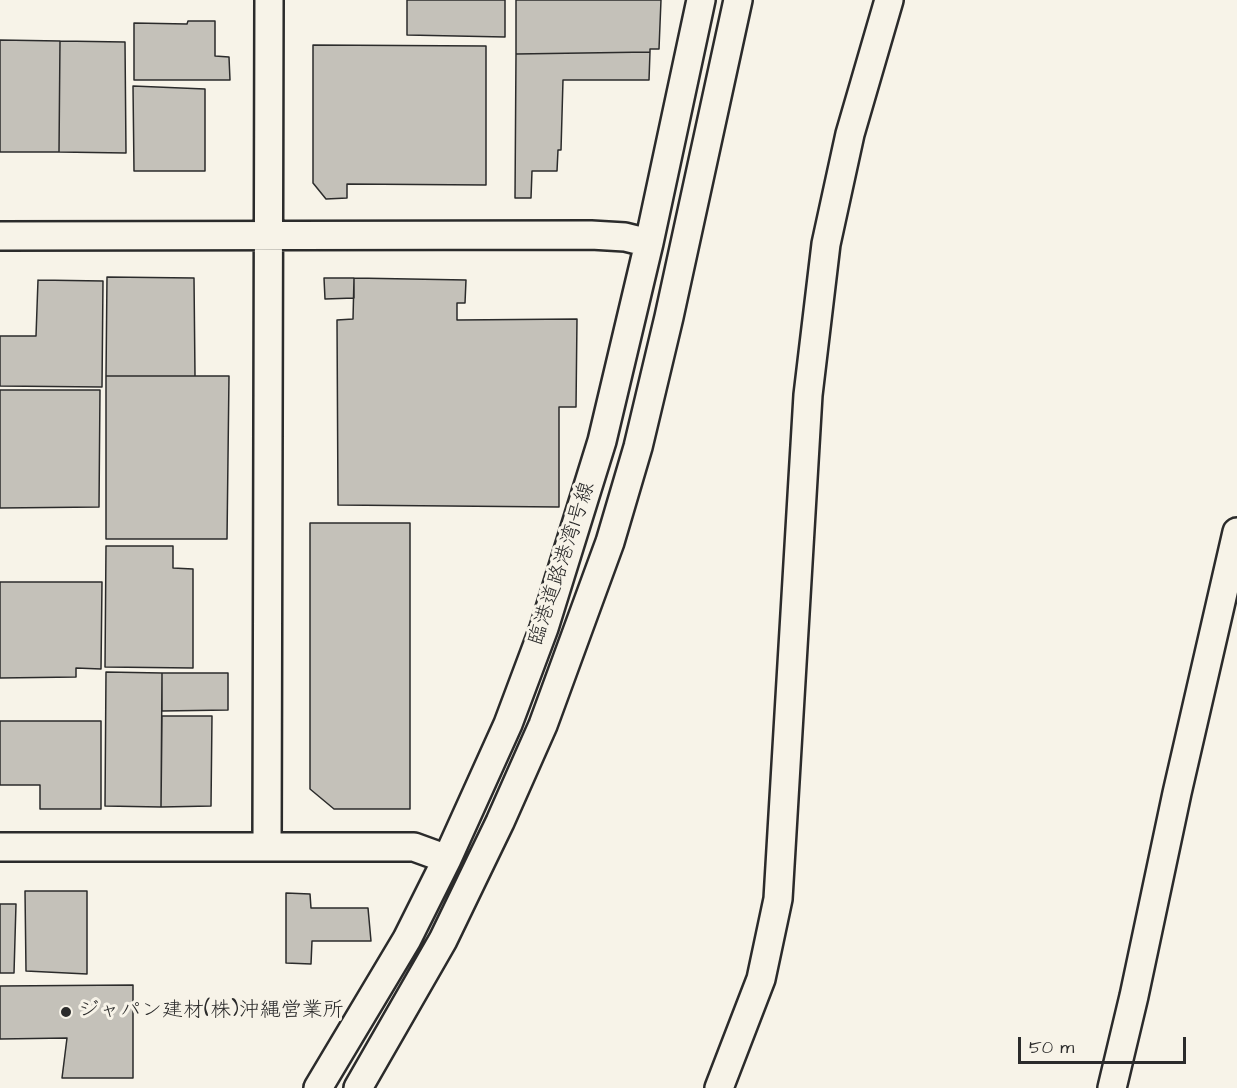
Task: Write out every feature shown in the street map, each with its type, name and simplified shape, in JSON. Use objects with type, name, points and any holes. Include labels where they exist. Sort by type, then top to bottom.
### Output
[{"type":"street","points":[[267,846],[269,0]]},
{"type":"street","name":"臨港道路港湾1号線","points":[[318,1088],[407,939],[447,859],[508,724],[550,607],[602,441],[649,243],[700,0]]},
{"type":"street","name":"臨港道路港湾1号線","points":[[357,1088],[443,940],[491,841],[543,725],[610,542],[638,447],[669,317],[738,0]]},
{"type":"street","points":[[719,1088],[761,979],[778,899],[808,395],[825,255],[850,134],[889,0]]},
{"type":"street","points":[[0,236],[591,235],[625,237],[649,243]]},
{"type":"street","points":[[1112,1088],[1237,532]]},
{"type":"street","points":[[0,847],[414,847],[447,859]]},
{"type":"building","points":[[407,0],[505,0],[505,37],[407,35]]},
{"type":"building","points":[[516,0],[661,0],[659,49],[650,49],[650,52],[516,54]]},
{"type":"building","points":[[188,21],[215,21],[215,56],[229,57],[230,80],[134,80],[134,23],[187,24]]},
{"type":"building","points":[[0,40],[60,41],[59,152],[0,152]]},
{"type":"building","points":[[60,41],[125,42],[126,153],[59,152]]},
{"type":"building","points":[[313,45],[486,46],[486,185],[347,184],[347,198],[326,199],[313,183]]},
{"type":"building","points":[[650,52],[649,80],[563,80],[561,150],[558,150],[557,171],[532,171],[531,198],[515,198],[516,54]]},
{"type":"building","points":[[133,86],[205,89],[205,171],[134,171]]},
{"type":"building","points":[[107,277],[194,278],[195,376],[106,376]]},
{"type":"building","points":[[324,278],[354,278],[354,298],[325,299]]},
{"type":"building","points":[[354,278],[466,280],[465,303],[457,303],[457,320],[577,319],[576,407],[559,407],[559,507],[338,505],[337,320],[353,319]]},
{"type":"building","points":[[38,280],[103,281],[102,387],[0,386],[0,336],[36,336]]},
{"type":"building","points":[[106,376],[229,376],[227,539],[106,539]]},
{"type":"building","points":[[0,390],[100,390],[99,507],[0,508]]},
{"type":"building","points":[[310,523],[410,523],[410,809],[334,809],[310,789]]},
{"type":"building","points":[[106,546],[173,546],[173,568],[193,569],[193,668],[105,667]]},
{"type":"building","points":[[0,582],[102,582],[101,669],[76,668],[76,677],[0,678]]},
{"type":"building","points":[[106,672],[162,673],[161,807],[105,806]]},
{"type":"building","points":[[162,673],[228,673],[228,710],[162,711]]},
{"type":"building","points":[[162,716],[212,716],[211,806],[161,807]]},
{"type":"building","points":[[0,721],[101,721],[101,809],[40,809],[40,785],[0,785]]},
{"type":"building","points":[[25,891],[87,891],[87,974],[26,971]]},
{"type":"building","points":[[286,893],[310,894],[311,908],[368,908],[371,941],[312,941],[311,964],[286,963]]},
{"type":"building","points":[[0,904],[16,904],[14,973],[0,973]]},
{"type":"building","name":"ジャパン建材(株)沖縄営業所","points":[[133,985],[133,1078],[62,1078],[67,1038],[0,1039],[0,986]]},
{"type":"place","name":"ジャパン建材(株)沖縄営業所","points":[[66,1012]]}]
